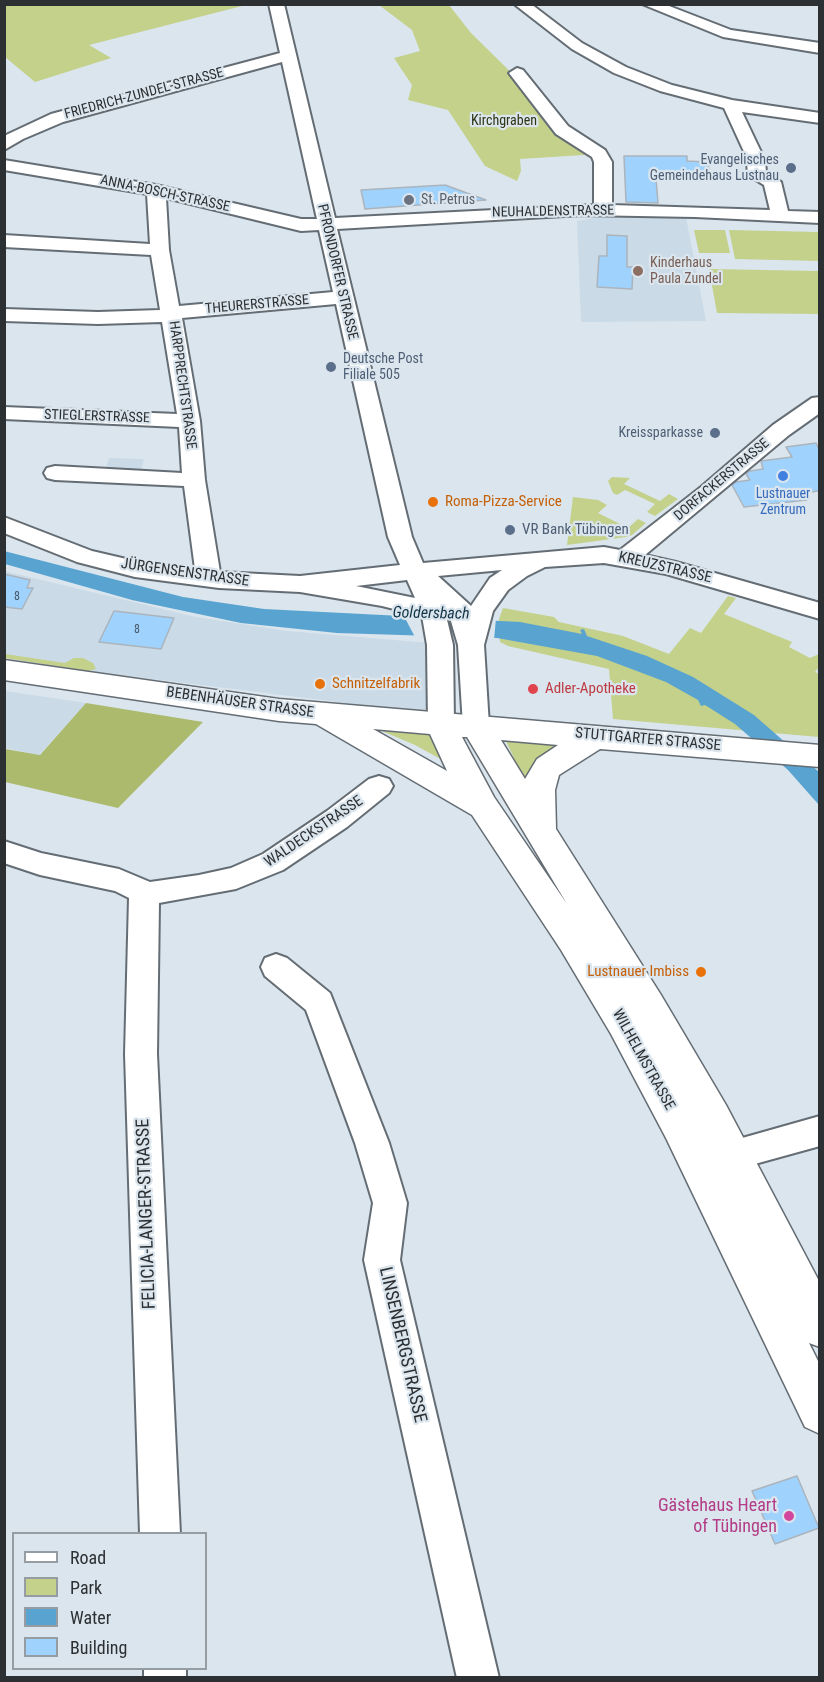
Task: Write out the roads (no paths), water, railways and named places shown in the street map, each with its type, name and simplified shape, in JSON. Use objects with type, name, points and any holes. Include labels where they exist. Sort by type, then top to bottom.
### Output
[{"type":"main road","name":"BEBENHÄUSER STRASSE","points":[[4,669],[320,714],[476,726]]},
{"type":"main road","points":[[320,714],[483,806]]},
{"type":"main road","name":"WILHELMSTRASSE","points":[[441,723],[458,762],[483,806],[573,940],[629,1033],[684,1135],[819,1412]]},
{"type":"main road","name":"STUTTGARTER STRASSE","points":[[476,726],[772,750],[819,756]]},
{"type":"main road","name":"WILHELMSTRASSE","points":[[476,726],[648,1006],[733,1155],[819,1327]]},
{"type":"main road","points":[[540,830],[541,777],[548,767],[597,736]]},
{"type":"street","name":"PFRONDORFER STRASSE","points":[[276,4],[400,537],[404,551],[416,571],[433,611],[441,645],[441,723]]},
{"type":"street","points":[[521,4],[568,40],[620,70],[666,88],[731,105],[819,118]]},
{"type":"street","points":[[649,4],[728,34],[819,48]]},
{"type":"street","name":"FRIEDRICH-ZUNDEL-STRASSE","points":[[4,145],[17,135],[57,118],[289,56]]},
{"type":"street","points":[[517,73],[562,130],[599,154],[603,162],[603,210]]},
{"type":"street","points":[[731,105],[754,157],[757,175],[772,182],[780,215]]},
{"type":"street","name":"ANNA-BOSCH-STRASSE","points":[[4,165],[156,190],[295,224],[326,225]]},
{"type":"street","name":"HARPPRECHTSTRASSE","points":[[156,190],[160,250],[189,421],[194,480],[209,579]]},
{"type":"street","name":"NEUHALDENSTRASSE","points":[[326,225],[520,212],[603,210],[819,218]]},
{"type":"street","points":[[4,241],[160,250]]},
{"type":"street","name":"THEURERSTRASSE","points":[[4,315],[98,318],[172,315],[343,297]]},
{"type":"street","name":"DORFACKERSTRASSE","points":[[626,558],[709,492],[781,430],[819,403]]},
{"type":"street","name":"STIEGLERSTRASSE","points":[[4,413],[189,421]]},
{"type":"street","points":[[55,473],[194,480]]},
{"type":"street","name":"JÜRGENSENSTRASSE","points":[[4,524],[85,557],[135,569],[209,579],[300,584],[382,598],[433,611]]},
{"type":"street","name":"KREUZSTRASSE","points":[[416,571],[604,555],[697,574],[819,611]]},
{"type":"street","name":"KREUZSTRASSE","points":[[476,726],[470,609],[519,570],[550,559]]},
{"type":"street","name":"PFRONDORFER STRASSE","points":[[416,571],[470,609]]},
{"type":"street","points":[[382,598],[396,591],[401,582],[416,571]]},
{"type":"street","name":"JÜRGENSENSTRASSE","points":[[300,584],[416,571]]},
{"type":"street","name":"KREUZSTRASSE","points":[[777,598],[792,613],[819,625]]},
{"type":"street","name":"WALDECKSTRASSE","points":[[144,894],[199,886],[249,874],[273,862],[337,819],[379,786]]},
{"type":"street","points":[[4,852],[40,864],[119,880],[137,887],[144,894]]},
{"type":"street","name":"FELICIA-LANGER-STRASSE","points":[[144,894],[141,1054],[160,1532]]},
{"type":"street","name":"LINSENBERGSTRASSE","points":[[276,967],[319,1002],[356,1098],[390,1203],[382,1260],[478,1677]]},
{"type":"street","points":[[733,1155],[819,1131]]},
{"type":"water","points":[[4,551],[183,597],[264,609],[520,622],[582,634],[580,630],[584,629],[587,636],[647,656],[693,677],[754,715],[819,772],[819,805],[788,770],[735,724],[705,705],[701,706],[698,700],[666,682],[597,656],[497,638],[337,633],[241,623],[132,600],[5,564]]},
{"type":"place","name":"Evangelisches Gemeindehaus Lustnau","points":[[791,168]]},
{"type":"place","name":"St. Petrus","points":[[409,200]]},
{"type":"place","name":"Kinderhaus Paula Zundel","points":[[638,271]]},
{"type":"place","name":"Deutsche Post Filiale 505","points":[[331,367]]},
{"type":"place","name":"Kreissparkasse","points":[[715,433]]},
{"type":"place","name":"Lustnauer Zentrum","points":[[783,476]]},
{"type":"place","name":"Roma-Pizza-Service","points":[[433,502]]},
{"type":"place","name":"VR Bank Tübingen","points":[[510,530]]},
{"type":"place","name":"Schnitzelfabrik","points":[[320,684]]},
{"type":"place","name":"Adler-Apotheke","points":[[533,689]]},
{"type":"place","name":"Lustnauer Imbiss","points":[[701,972]]},
{"type":"place","name":"Gästehaus Heart of Tübingen","points":[[789,1516]]},
{"type":"park label","name":"Kirchgraben","points":[[504,121]]},
{"type":"water label","name":"Goldersbach","points":[[431,614]]}]
